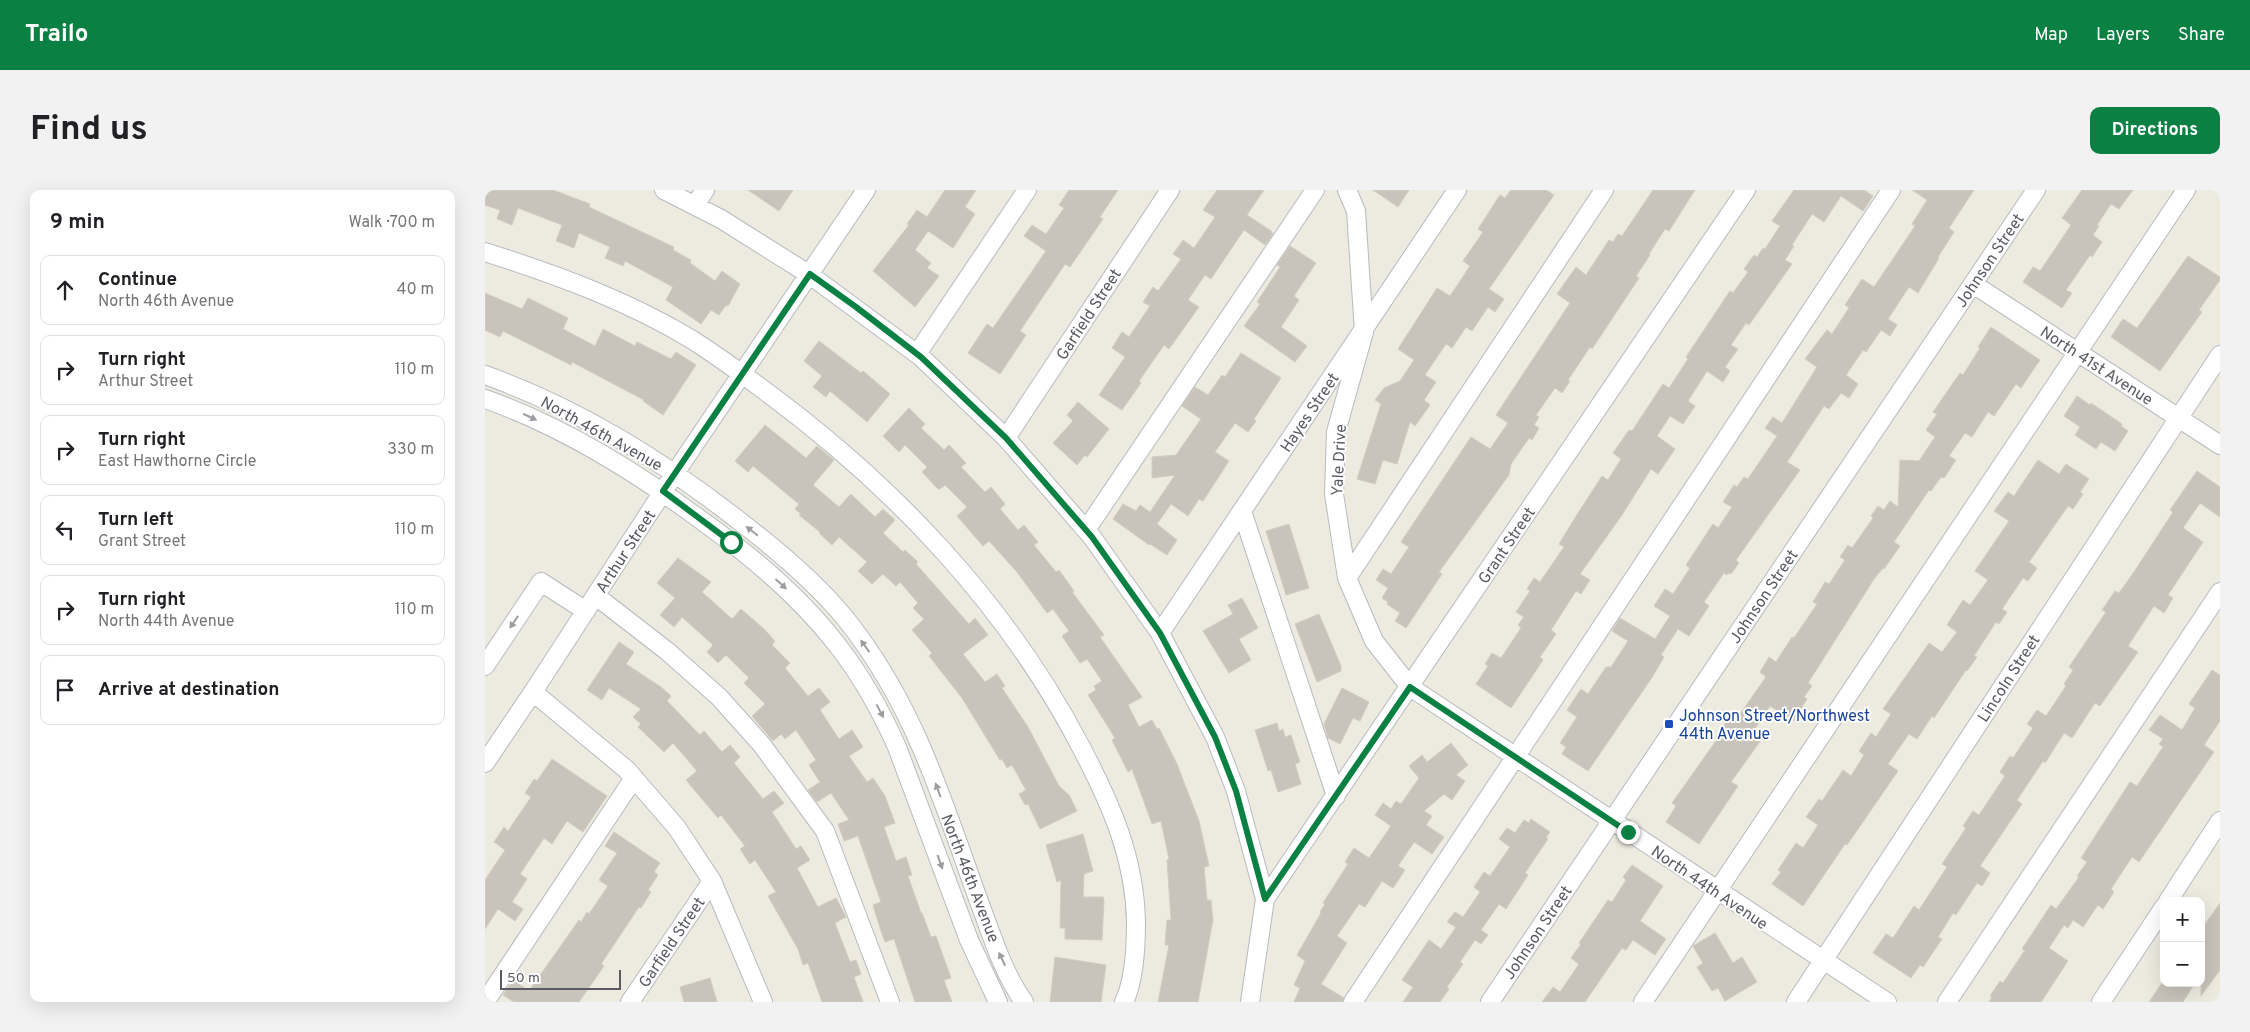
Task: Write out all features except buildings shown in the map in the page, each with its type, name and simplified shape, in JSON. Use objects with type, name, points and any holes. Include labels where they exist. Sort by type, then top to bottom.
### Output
[{"type":"street","points":[[664,190],[721,219],[810,274],[917,354],[1006,438],[1086,530],[1160,633],[1215,737],[1236,791],[1265,899],[1250,1002]]},
{"type":"street","points":[[695,205],[705,190]]},
{"type":"street","name":"Arthur Street","points":[[485,763],[663,491],[866,190]]},
{"type":"street","points":[[917,354],[1027,190]]},
{"type":"street","name":"Garfield Street","points":[[1006,438],[1169,190]]},
{"type":"street","points":[[1086,530],[1315,190]]},
{"type":"street","name":"Yale Drive","points":[[1347,190],[1356,211],[1364,332],[1336,432],[1333,494],[1347,578],[1374,641],[1410,687]]},
{"type":"street","name":"Hayes Street","points":[[1160,633],[1364,332],[1457,190]]},
{"type":"street","points":[[1347,578],[1604,190]]},
{"type":"street","name":"Grant Street","points":[[1265,899],[1746,190]]},
{"type":"street","points":[[1353,1002],[1514,756],[1891,190]]},
{"type":"street","name":"Johnson Street","points":[[1490,1002],[2036,190]]},
{"type":"street","points":[[1643,1002],[2186,190]]},
{"type":"street","points":[[485,252],[553,274],[613,298],[691,340],[742,374],[814,427],[884,490],[962,570],[1005,626],[1060,707],[1097,776],[1117,823],[1128,856],[1135,901],[1136,945],[1124,1002]]},
{"type":"street","name":"North 41st Avenue","points":[[1973,284],[2220,445]]},
{"type":"street","name":"Lincoln Street","points":[[1796,1002],[2178,417],[2220,356]]},
{"type":"street","name":"North 46th Avenue","points":[[485,375],[589,422],[675,473],[768,544],[831,602],[880,666],[909,718],[1017,999]]},
{"type":"street","name":"North 46th Avenue","points":[[485,399],[557,430],[663,491],[745,554],[801,602],[818,620],[838,645],[871,694],[902,760],[969,940],[998,1002]]},
{"type":"street","points":[[1242,511],[1335,796]]},
{"type":"street","points":[[485,666],[541,582],[586,611]]},
{"type":"street","points":[[1947,1002],[2220,592]]},
{"type":"street","points":[[596,596],[667,651],[719,697],[762,745],[820,824],[825,831],[843,876],[890,1002]]},
{"type":"street","name":"North 44th Avenue","points":[[1410,687],[1823,962],[1887,1002]]},
{"type":"street","points":[[533,692],[634,778],[677,828],[712,881],[763,1002]]},
{"type":"street","points":[[902,760],[923,751]]},
{"type":"street","points":[[485,1002],[634,778]]},
{"type":"street","points":[[2171,897],[2220,821]]},
{"type":"street","name":"Garfield Street","points":[[637,998],[712,881]]},
{"type":"street","points":[[2101,1002],[2160,913]]},
{"type":"place","name":"Johnson Street/Northwest 44th Avenue","points":[[1669,724]]},
{"type":"route","points":[[731,542],[663,491],[810,274],[921,357],[1006,438],[1092,537],[1160,633],[1215,737],[1236,791],[1265,899],[1410,687],[1628,832]]}]
